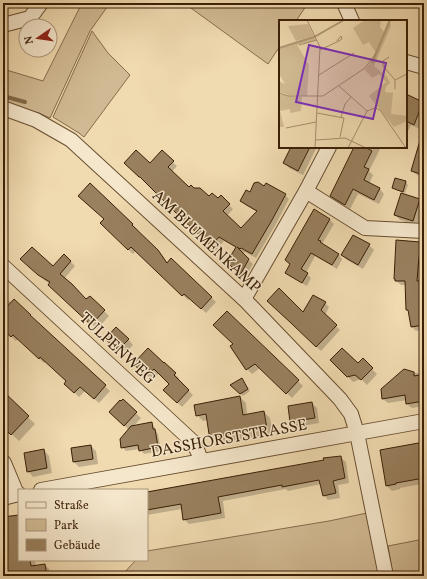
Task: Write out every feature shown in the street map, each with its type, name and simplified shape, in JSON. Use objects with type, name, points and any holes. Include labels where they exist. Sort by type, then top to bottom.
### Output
[{"type":"street","points":[[3,25],[30,18],[41,3]]},
{"type":"street","points":[[344,3],[352,20]]},
{"type":"street","points":[[407,62],[424,67]]},
{"type":"street","name":"AM BLUMENKAMP","points":[[3,108],[36,120],[71,140],[244,299],[340,399],[351,414],[357,433],[386,576]]},
{"type":"street","points":[[244,299],[306,191],[328,148]]},
{"type":"street","points":[[306,191],[365,228],[424,231]]},
{"type":"street","name":"TULPENWEG","points":[[3,266],[192,441],[201,461]]},
{"type":"street","name":"DASSHORSTSTRASSE","points":[[47,489],[424,422]]},
{"type":"street","points":[[3,462],[18,494],[3,498]]},
{"type":"green space","points":[[82,3],[110,3],[90,31],[50,118],[39,113],[3,103],[3,69],[43,81],[54,58],[58,58],[58,51]]},
{"type":"green space","points":[[184,3],[308,3],[297,20],[279,20],[279,48],[268,64]]},
{"type":"green space","points":[[92,31],[108,53],[130,75],[84,137],[53,117]]},
{"type":"green space","points":[[367,513],[380,576],[121,576],[135,561],[148,561],[148,551],[329,521]]},
{"type":"green space","points":[[424,539],[424,576],[393,576],[388,546]]},
{"type":"building","points":[[407,94],[423,102],[414,125],[407,122]]},
{"type":"building","points":[[421,137],[424,137],[424,175],[411,171]]},
{"type":"building","points":[[290,148],[310,148],[298,171],[283,163]]},
{"type":"building","points":[[354,148],[367,148],[372,151],[364,167],[369,169],[364,180],[380,188],[374,200],[353,189],[345,205],[330,196]]},
{"type":"building","points":[[136,150],[150,163],[162,150],[174,161],[168,167],[189,187],[191,185],[194,188],[200,188],[209,196],[212,193],[218,198],[221,195],[230,204],[223,211],[241,228],[257,211],[240,201],[246,190],[250,192],[254,183],[258,182],[264,186],[266,183],[286,194],[252,254],[237,247],[249,259],[240,275],[227,262],[236,247],[219,237],[211,246],[124,163]]},
{"type":"building","points":[[395,178],[406,181],[403,192],[392,188]]},
{"type":"building","points":[[90,183],[133,224],[132,225],[158,250],[167,263],[171,258],[212,297],[201,309],[184,294],[182,296],[131,247],[128,250],[100,223],[104,219],[78,196]]},
{"type":"building","points":[[401,193],[420,199],[413,221],[394,215]]},
{"type":"building","points":[[314,209],[330,219],[318,240],[339,254],[332,265],[311,253],[301,269],[308,273],[302,283],[285,273],[290,264],[285,260]]},
{"type":"building","points":[[353,235],[370,244],[358,265],[341,255]]},
{"type":"building","points":[[396,240],[424,243],[424,257],[419,257],[417,281],[424,281],[424,302],[422,302],[424,325],[411,327],[408,310],[406,310],[405,281],[395,281],[394,279]]},
{"type":"building","points":[[32,247],[53,266],[64,254],[71,261],[60,274],[86,299],[90,296],[105,310],[91,325],[48,285],[50,282],[38,275],[20,259]]},
{"type":"building","points":[[279,288],[303,312],[313,295],[326,302],[321,310],[337,325],[316,347],[267,301]]},
{"type":"building","points":[[14,299],[106,385],[94,399],[80,387],[74,393],[64,384],[66,381],[40,357],[39,359],[13,335],[11,337],[3,330],[3,311]]},
{"type":"building","points":[[227,311],[299,380],[286,394],[255,364],[246,370],[230,346],[233,344],[213,325]]},
{"type":"building","points":[[116,327],[129,339],[118,350],[105,339]]},
{"type":"building","points":[[148,348],[176,373],[174,375],[189,390],[177,403],[163,390],[169,384],[154,369],[147,376],[133,364]]},
{"type":"building","points":[[342,348],[358,363],[363,358],[373,368],[361,380],[355,375],[347,377],[330,360]]},
{"type":"building","points":[[404,369],[414,372],[414,376],[424,374],[424,401],[406,404],[405,395],[382,399],[381,389]]},
{"type":"building","points":[[242,378],[248,389],[240,394],[230,385]]},
{"type":"building","points":[[3,391],[29,416],[11,435],[3,427]]},
{"type":"building","points":[[240,396],[243,415],[264,411],[267,429],[213,437],[209,434],[206,414],[196,416],[194,405]]},
{"type":"building","points":[[123,399],[137,412],[124,426],[109,412],[120,400],[121,401]]},
{"type":"building","points":[[312,402],[315,418],[290,422],[288,406]]},
{"type":"building","points":[[152,422],[153,429],[155,429],[158,447],[139,451],[138,445],[121,448],[120,439],[131,426]]},
{"type":"building","points":[[424,442],[424,478],[386,486],[380,450]]},
{"type":"building","points":[[91,445],[93,459],[73,462],[71,448]]},
{"type":"building","points":[[44,449],[47,468],[27,472],[24,453]]},
{"type":"building","points":[[341,456],[345,478],[333,481],[336,493],[323,496],[319,480],[282,487],[282,485],[218,497],[221,513],[183,520],[181,504],[148,510],[148,492],[324,460],[323,458]]},
{"type":"building","points":[[18,515],[18,561],[30,561],[31,566],[45,564],[47,576],[4,576],[3,517]]},
{"type":"waterway","points":[[3,96],[25,102]]}]
